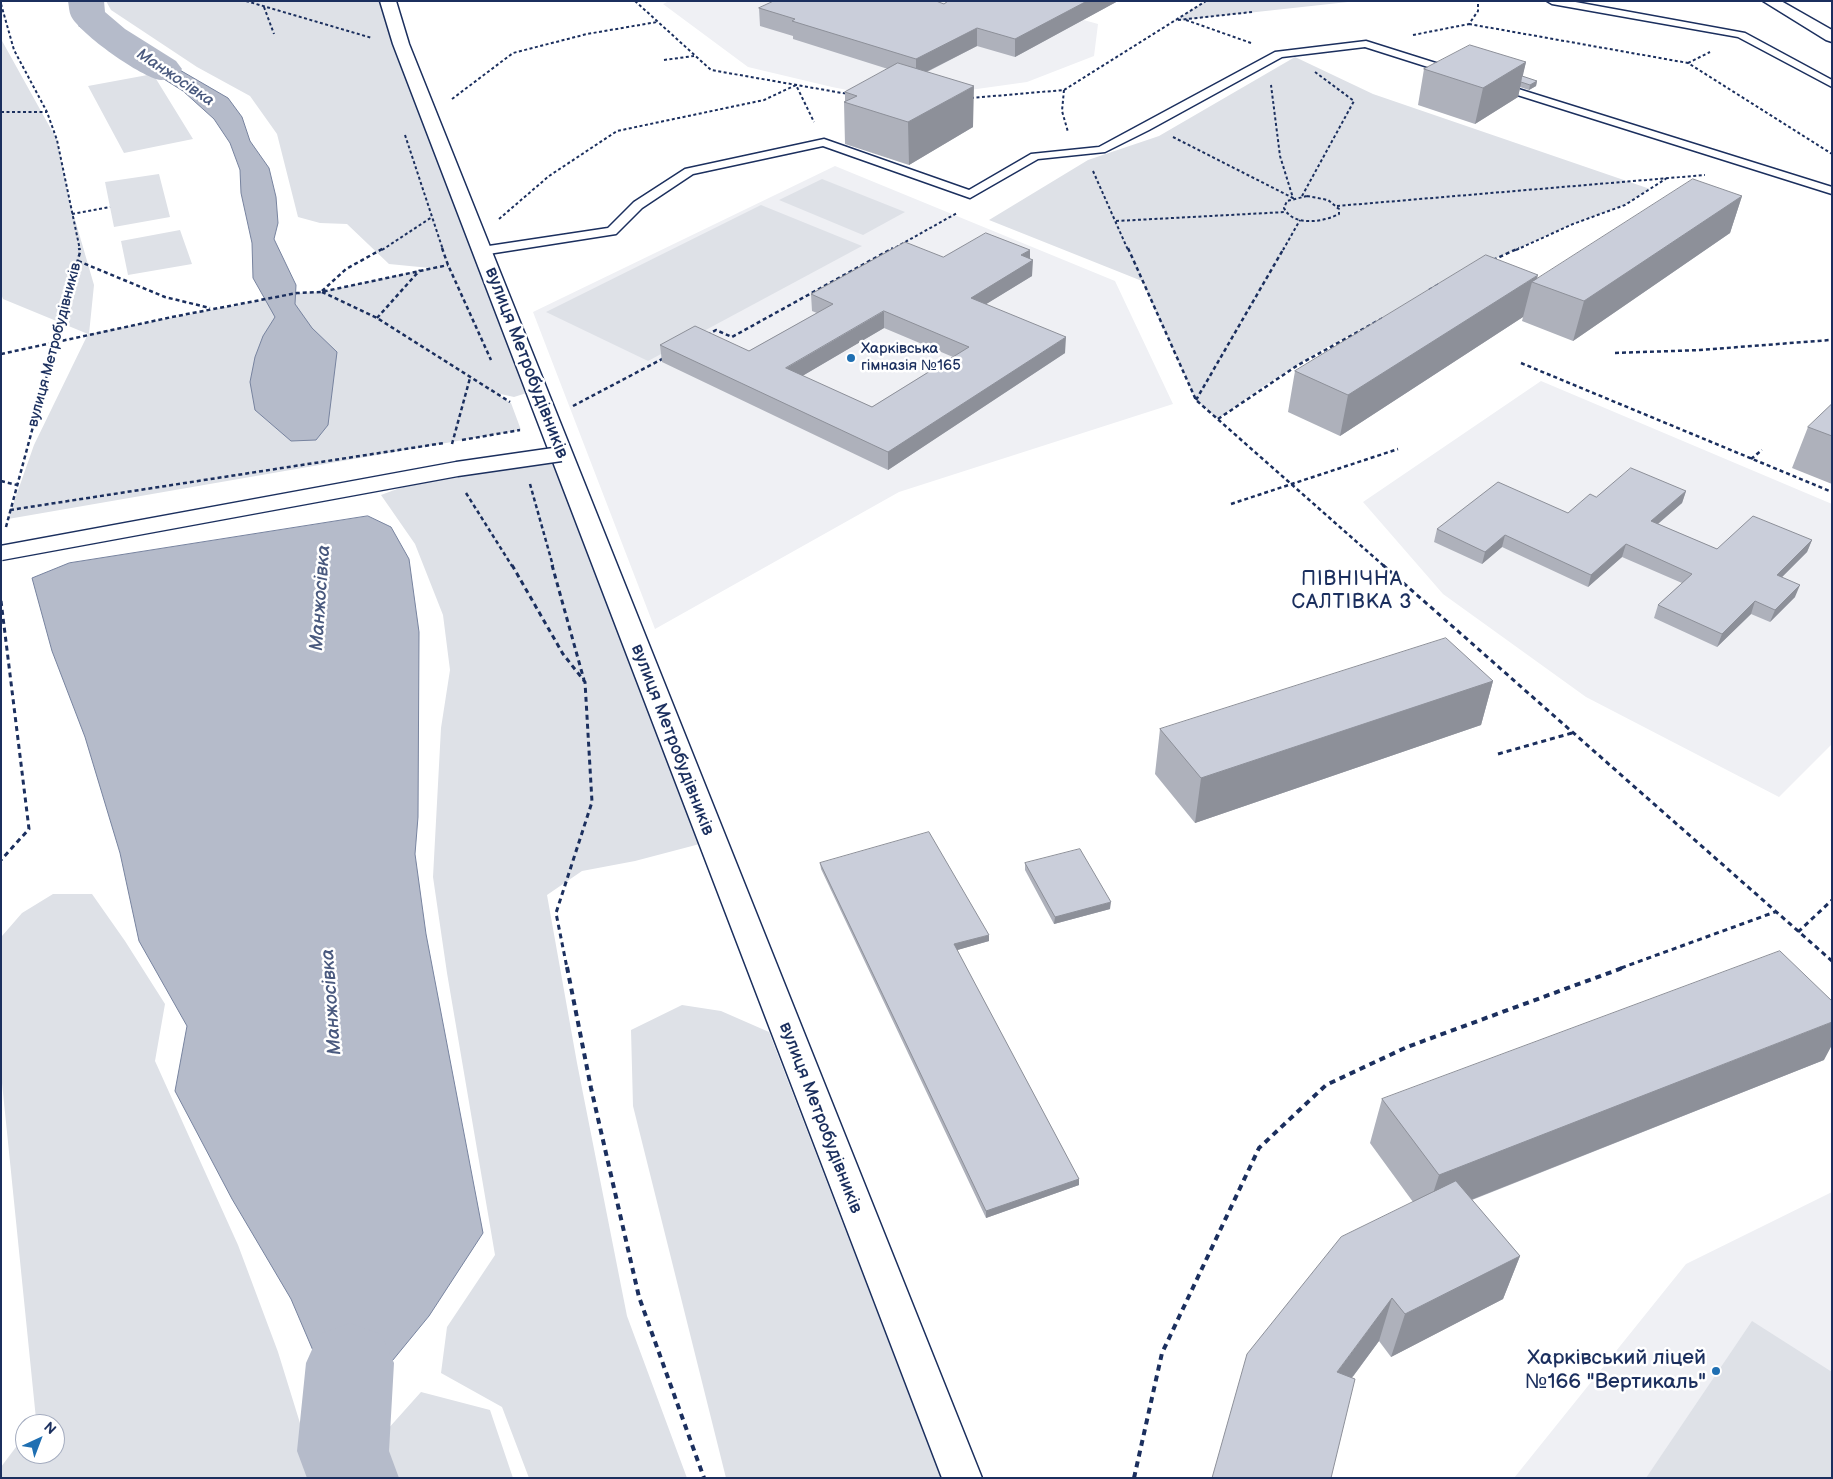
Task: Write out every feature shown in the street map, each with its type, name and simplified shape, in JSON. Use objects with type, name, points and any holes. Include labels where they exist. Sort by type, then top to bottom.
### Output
[{"type":"street","name":"вулиця Метробудівників","points":[[388,1],[401,44],[479,245],[962,1478]]},
{"type":"street","points":[[1770,1],[1832,37]]},
{"type":"lane","points":[[1552,1],[1741,34],[1832,84]]},
{"type":"lane","points":[[479,245],[612,231],[638,205],[689,171],[824,142],[970,194],[1035,156],[1101,150],[1136,133],[1279,54],[1366,44],[1461,74]]},
{"type":"lane","points":[[1489,83],[1832,191]]},
{"type":"lane","points":[[1,553],[457,469],[561,454]]},
{"type":"path","points":[[246,1],[373,38],[371,33]]},
{"type":"path","points":[[635,1],[711,70],[850,94]]},
{"type":"path","points":[[970,98],[1064,90],[1206,1]]},
{"type":"path","points":[[1469,24],[1478,11],[1478,1]]},
{"type":"path","name":"вулиця Метробудівників","points":[[1,4],[14,50],[47,112],[57,140],[80,252],[6,528]]},
{"type":"path","points":[[263,6],[274,34]]},
{"type":"path","points":[[1174,21],[1252,12]]},
{"type":"path","points":[[1186,20],[1279,54],[1295,57],[1354,101],[1302,196]]},
{"type":"path","points":[[429,116],[513,53],[587,34],[658,22]]},
{"type":"path","points":[[1366,44],[1469,24],[1688,63],[1832,154]]},
{"type":"path","points":[[1688,63],[1716,49]]},
{"type":"path","points":[[664,60],[695,56]]},
{"type":"path","points":[[1271,80],[1274,125],[1287,182],[1293,198]]},
{"type":"path","points":[[796,85],[824,142]]},
{"type":"path","points":[[479,245],[549,176],[617,132],[764,100],[796,85]]},
{"type":"path","points":[[1064,90],[1060,100],[1064,123],[1071,141],[1088,160],[1196,400],[1832,961]]},
{"type":"path","points":[[1,112],[47,112]]},
{"type":"path","points":[[404,132],[448,265],[495,368]]},
{"type":"path","points":[[1173,138],[1293,198]]},
{"type":"path","points":[[1337,206],[1711,174]]},
{"type":"path","points":[[1489,262],[1573,224],[1625,204],[1667,178]]},
{"type":"path","points":[[1116,221],[1286,212],[1300,220],[1322,221],[1332,219],[1339,214],[1340,209],[1324,198],[1302,196],[1287,201],[1284,208],[1286,212]]},
{"type":"path","points":[[72,214],[110,207]]},
{"type":"path","points":[[699,339],[716,330],[732,337],[959,212]]},
{"type":"path","points":[[321,292],[346,269],[394,243],[432,217]]},
{"type":"path","points":[[1196,400],[1300,220]]},
{"type":"path","points":[[78,260],[165,297],[213,309]]},
{"type":"path","points":[[1,354],[213,309],[297,293],[321,292],[448,265]]},
{"type":"path","points":[[377,318],[420,270]]},
{"type":"path","points":[[1422,294],[1445,281]]},
{"type":"path","points":[[321,292],[377,318],[511,403],[507,394]]},
{"type":"path","points":[[1218,419],[1262,387],[1318,352],[1386,316]]},
{"type":"path","points":[[1615,353],[1700,350],[1830,340]]},
{"type":"path","points":[[570,408],[664,358]]},
{"type":"path","points":[[1520,363],[1832,492]]},
{"type":"path","points":[[470,378],[452,442],[459,483],[503,550],[564,654],[585,682]]},
{"type":"path","points":[[10,510],[521,430],[523,459],[585,682],[592,802],[556,913],[591,1088],[638,1297],[704,1478]]},
{"type":"path","points":[[1231,504],[1398,449]]},
{"type":"path","points":[[1751,459],[1762,450]]},
{"type":"path","points":[[1,480],[17,485]]},
{"type":"path","points":[[1,601],[29,829],[1,860]]},
{"type":"path","points":[[1498,754],[1573,733]]},
{"type":"path","points":[[1798,932],[1832,900]]},
{"type":"path","points":[[1134,1478],[1162,1353],[1259,1148],[1326,1084],[1407,1047],[1776,912]]},
{"type":"shaded area","points":[[106,1],[388,1],[536,390],[514,397],[496,393],[511,403],[521,430],[8,519],[34,445],[88,334],[3,299],[1,294],[1,39],[57,140],[69,199],[94,285],[89,334],[297,293],[321,292],[430,268],[389,264],[347,224],[320,223],[298,217],[277,134],[250,96],[197,67],[111,10]]},
{"type":"shaded area","points":[[669,1],[1016,1],[1098,24],[1094,56],[1027,82],[898,100],[748,67],[663,4]]},
{"type":"shaded area","points":[[1206,1],[1357,1],[1174,21]]},
{"type":"shaded area","points":[[1295,57],[1373,94],[1650,189],[1625,205],[1573,224],[1436,285],[1402,308],[1318,352],[1262,387],[1218,419],[1196,400],[1142,281],[989,220],[1088,160],[1159,136]]},
{"type":"shaded area","points":[[153,74],[193,139],[124,153],[88,86]]},
{"type":"shaded area","name":"Харківська гімназія №165","points":[[835,166],[1115,281],[1173,404],[899,492],[655,629],[533,312]]},
{"type":"shaded area","points":[[159,174],[170,217],[114,227],[105,182]]},
{"type":"shaded area","points":[[822,179],[905,212],[863,235],[779,200]]},
{"type":"shaded area","points":[[761,205],[862,246],[648,361],[546,312]]},
{"type":"shaded area","points":[[180,230],[192,264],[128,275],[121,241]]},
{"type":"shaded area","points":[[1541,381],[1832,504],[1832,744],[1779,797],[1586,697],[1443,594],[1363,502]]},
{"type":"shaded area","points":[[564,462],[711,841],[635,861],[582,871],[547,895],[577,1063],[627,1316],[687,1478],[529,1478],[502,1407],[441,1373],[447,1327],[495,1255],[447,973],[433,877],[441,728],[450,670],[443,615],[415,544],[381,495],[403,487],[448,476]]},
{"type":"shaded area","points":[[53,894],[92,894],[125,941],[165,1004],[155,1061],[238,1245],[278,1352],[317,1478],[1,1478],[1,1467],[15,1448],[15,1464],[65,1464],[65,1414],[35,1414],[1,1073],[2,936],[22,913]]},
{"type":"shaded area","points":[[682,1005],[721,1011],[769,1032],[941,1478],[726,1478],[633,1106],[631,1030]]},
{"type":"shaded area","name":"Харківський ліцей №166 \"Вертикаль\"","points":[[1832,1192],[1832,1478],[1514,1478],[1686,1264]]},
{"type":"shaded area","points":[[1752,1321],[1832,1372],[1832,1478],[1646,1478]]},
{"type":"shaded area","points":[[421,1392],[490,1410],[513,1478],[344,1478]]},
{"type":"water","points":[[96,17],[128,40],[228,98],[242,117],[250,141],[269,168],[276,197],[278,223],[274,239],[296,285],[295,304],[312,328],[337,352],[328,425],[316,440],[291,441],[255,410],[250,382],[255,357],[263,336],[275,317],[253,278],[252,243],[241,193],[240,170],[230,143],[214,119],[183,91],[79,26]]},
{"type":"water","points":[[368,516],[391,527],[409,559],[419,632],[418,817],[415,854],[426,934],[483,1233],[429,1316],[379,1377],[343,1451],[326,1381],[291,1299],[232,1199],[175,1091],[187,1026],[139,941],[120,853],[85,737],[52,651],[32,578],[69,563]]},
{"type":"building","points":[[774,1],[936,1],[944,4],[948,1],[1087,1],[1015,39],[977,28],[916,59],[792,21],[795,19],[759,8]]},
{"type":"building","points":[[1470,45],[1526,62],[1483,88],[1424,69]]},
{"type":"building","points":[[898,63],[974,86],[908,122],[844,102],[857,96],[845,92]]},
{"type":"building","points":[[1522,76],[1537,81],[1530,85],[1521,82]]},
{"type":"building","points":[[1693,179],[1742,196],[1584,301],[1532,282]]},
{"type":"building","points":[[986,233],[1030,250],[1021,255],[1033,260],[971,298],[1066,337],[888,452],[660,345],[695,326],[749,351],[833,304],[811,294],[905,242],[943,257]],"holes":[[[884,311],[969,347],[872,407],[786,368]]]},
{"type":"building","points":[[1486,255],[1538,275],[1348,395],[1295,371]]},
{"type":"building","points":[[1832,404],[1832,436],[1808,427]]},
{"type":"building","points":[[1631,468],[1686,491],[1651,521],[1717,549],[1753,516],[1812,540],[1777,575],[1800,585],[1775,610],[1755,601],[1722,634],[1658,605],[1692,574],[1626,544],[1591,575],[1505,535],[1485,552],[1437,529],[1498,482],[1568,513],[1590,494],[1596,497]]},
{"type":"building","points":[[1446,638],[1493,681],[1201,778],[1160,729]]},
{"type":"building","points":[[929,832],[989,935],[954,944],[1079,1179],[986,1211],[820,863]]},
{"type":"building","points":[[1080,849],[1111,902],[1055,917],[1025,863]]},
{"type":"building","points":[[1780,951],[1832,1001],[1832,1022],[1439,1175],[1382,1099]]},
{"type":"building","points":[[1456,1181],[1520,1256],[1405,1314],[1392,1298],[1337,1372],[1355,1379],[1331,1478],[1212,1478],[1247,1354],[1341,1237]]},
{"type":"waterway","name":"Манжосівка","points":[[86,1],[88,15],[112,37],[163,69]]},
{"type":"waterway","name":"Манжосівка","points":[[350,1363],[343,1451],[353,1478]]},
{"type":"place","name":"Харківська гімназія №165","points":[[851,358]]},
{"type":"place","name":"Харківський ліцей №166 \"Вертикаль\"","points":[[1716,1371]]},
{"type":"district","name":"ПІВНІЧНА САЛТІВКА 3","points":[[1352,592]]}]
